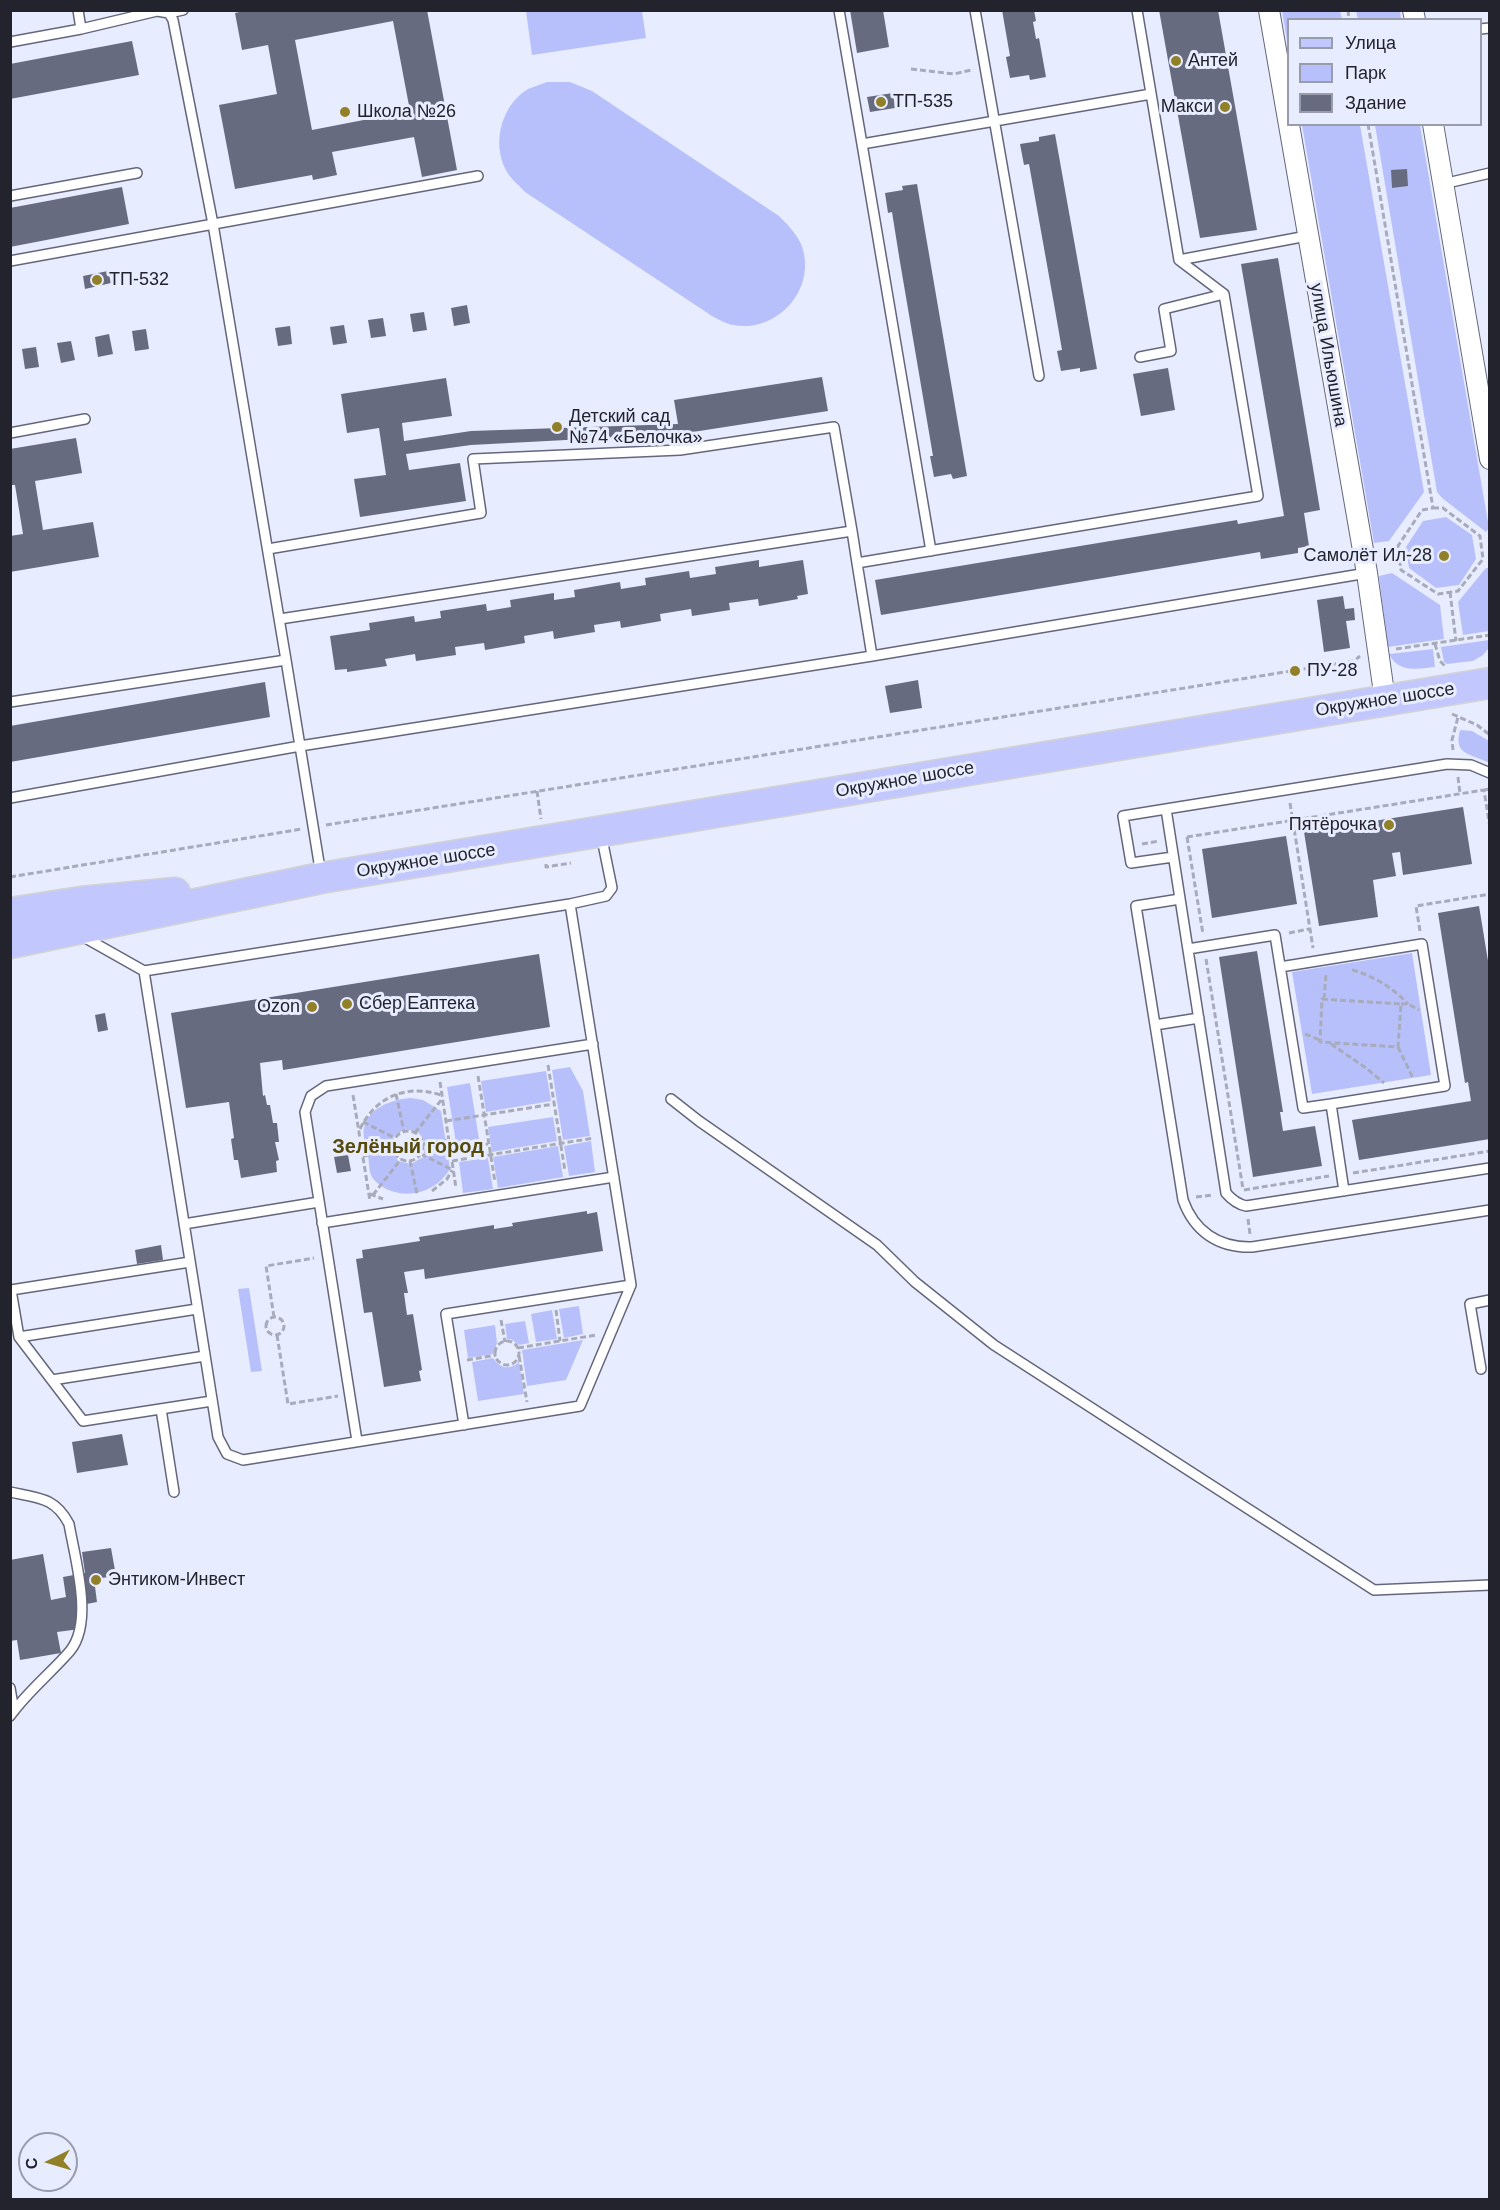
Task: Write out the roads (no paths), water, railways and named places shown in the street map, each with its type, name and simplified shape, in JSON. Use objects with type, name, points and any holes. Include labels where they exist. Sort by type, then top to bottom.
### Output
[{"type":"main road","name":"Окружное шоссе","points":[[10,943],[321,878],[1490,683]]},
{"type":"main road","name":"Окружное шоссе","points":[[10,913],[81,902],[321,878]]},
{"type":"street","name":"улица Ильюшина","points":[[1269,10],[1287,117]]},
{"type":"street","name":"улица Ильюшина","points":[[1289,126],[1367,573],[1385,700]]},
{"type":"street","points":[[1433,126],[1479,375],[1490,459]]},
{"type":"lane","points":[[78,10],[81,29]]},
{"type":"lane","points":[[10,42],[81,29],[157,11],[169,13],[183,10]]},
{"type":"lane","points":[[839,10],[931,551]]},
{"type":"lane","points":[[975,10],[1039,376]]},
{"type":"lane","points":[[857,563],[1258,496],[1224,294],[1179,260],[1137,10]]},
{"type":"lane","points":[[169,13],[176,34],[213,224],[321,878]]},
{"type":"lane","points":[[862,144],[1151,94]]},
{"type":"lane","points":[[1443,184],[1490,172]]},
{"type":"lane","points":[[10,196],[137,173]]},
{"type":"lane","points":[[10,261],[478,177]]},
{"type":"lane","points":[[1179,260],[1307,236]]},
{"type":"lane","points":[[1140,357],[1171,351],[1164,309],[1224,294]]},
{"type":"lane","points":[[10,433],[85,419]]},
{"type":"lane","points":[[268,549],[481,513],[473,459],[681,450],[834,427],[872,656]]},
{"type":"lane","points":[[280,619],[852,531]]},
{"type":"lane","points":[[10,798],[300,746],[872,656],[1367,573]]},
{"type":"lane","points":[[10,702],[286,660]]},
{"type":"lane","points":[[1173,857],[1131,863],[1123,816],[1448,764],[1471,765],[1490,773]]},
{"type":"lane","points":[[1166,809],[1226,1193],[1234,1202],[1246,1206],[1490,1168]]},
{"type":"lane","points":[[73,931],[144,971],[570,904],[606,896],[612,888],[601,832]]},
{"type":"lane","points":[[1180,899],[1136,906],[1183,1200],[1186,1210],[1199,1228],[1217,1242],[1228,1246],[1252,1247],[1490,1210]]},
{"type":"lane","points":[[144,971],[218,1437],[227,1454],[243,1460],[580,1406],[631,1285],[570,904]]},
{"type":"lane","points":[[1188,949],[1275,935],[1280,967],[1303,1108],[1445,1086],[1422,944],[1327,962],[1315,961],[1280,967]]},
{"type":"lane","points":[[1155,1025],[1199,1018]]},
{"type":"lane","points":[[357,1442],[305,1112],[311,1096],[320,1088],[351,1082],[593,1044]]},
{"type":"lane","points":[[671,1099],[877,1245],[915,1282],[994,1345],[1374,1590],[1490,1585]]},
{"type":"lane","points":[[1330,1104],[1344,1191]]},
{"type":"lane","points":[[322,1223],[614,1177]]},
{"type":"lane","points":[[184,1224],[319,1202]]},
{"type":"lane","points":[[190,1262],[11,1290],[19,1337],[83,1421],[212,1401]]},
{"type":"lane","points":[[464,1425],[446,1314],[631,1285]]},
{"type":"lane","points":[[1481,1369],[1470,1304],[1490,1300]]},
{"type":"lane","points":[[19,1337],[197,1309]]},
{"type":"lane","points":[[52,1380],[205,1356]]},
{"type":"lane","points":[[161,1409],[174,1492]]},
{"type":"lane","points":[[10,1492],[46,1500],[64,1515],[69,1524],[82,1607],[82,1624],[72,1648],[12,1713]]},
{"type":"lane","points":[[10,1688],[12,1713]]},
{"type":"place","name":"Антей","points":[[1176,61]]},
{"type":"place","name":"ТП-535","points":[[881,102]]},
{"type":"place","name":"Макси","points":[[1225,107]]},
{"type":"place","name":"Школа №26","points":[[345,112]]},
{"type":"place","name":"ТП-532","points":[[97,280]]},
{"type":"place","name":"Детский сад №74 «Белочка»","points":[[557,427]]},
{"type":"place","name":"Самолёт Ил-28","points":[[1444,556]]},
{"type":"place","name":"ПУ-28","points":[[1295,671]]},
{"type":"place","name":"Пятёрочка","points":[[1389,825]]},
{"type":"place","name":"Сбер Еаптека","points":[[347,1004]]},
{"type":"place","name":"Ozon","points":[[312,1007]]},
{"type":"place","name":"Энтиком-Инвест","points":[[96,1580]]},
{"type":"district","name":"Зелёный город","points":[[408,1147]]}]
